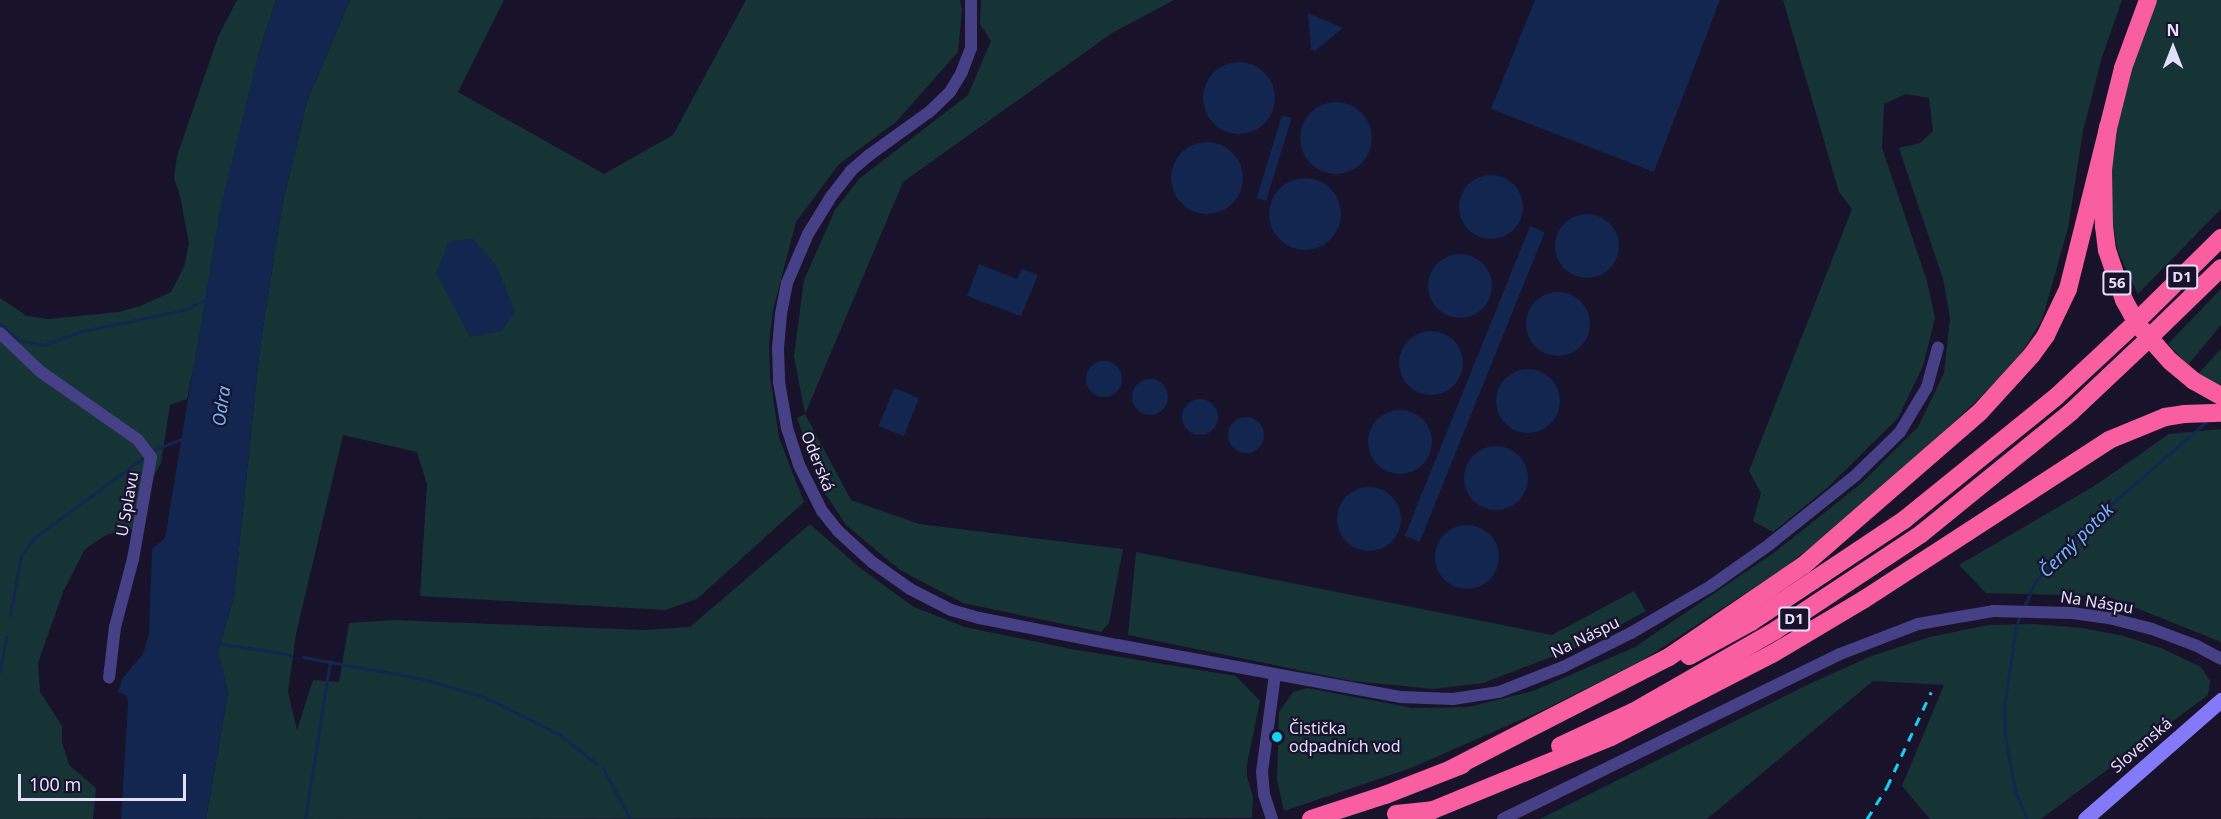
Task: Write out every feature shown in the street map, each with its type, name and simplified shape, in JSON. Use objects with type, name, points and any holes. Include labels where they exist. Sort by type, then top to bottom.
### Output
[{"type":"highway","points":[[2108,127],[2123,68],[2148,0]]},
{"type":"highway","name":"D1","points":[[1451,769],[1669,657],[1804,565],[1980,412],[2031,356],[2046,335],[2068,289],[2108,127]]},
{"type":"highway","name":"56","points":[[2108,127],[2103,170],[2104,226],[2107,250],[2124,300],[2138,325],[2170,362],[2194,381],[2221,396]]},
{"type":"highway","name":"D1","points":[[2143,315],[2221,238]]},
{"type":"highway","name":"D1","points":[[1388,816],[1557,748],[1633,712],[1776,630],[1921,534],[2071,411],[2221,268]]},
{"type":"highway","name":"D1","points":[[1316,818],[1385,795],[1547,729],[1615,697],[1751,622],[1904,520],[2030,418],[2130,328]]},
{"type":"highway","name":"D1","points":[[1388,816],[1433,810],[1611,737],[1762,659],[1863,600],[2092,451],[2127,431],[2165,417],[2221,413]]},
{"type":"street","name":"Oderská","points":[[971,0],[971,48],[957,82],[942,101],[868,156],[845,178],[813,225],[792,268],[781,314],[778,373],[785,422],[804,475],[822,511],[861,553],[903,585],[937,604],[979,618],[1275,675]]},
{"type":"street","name":"U Splavu","points":[[0,333],[41,372],[138,440],[150,457],[133,559],[113,638],[108,678]]},
{"type":"street","name":"Na Náspu","points":[[1275,675],[1401,697],[1453,699],[1513,688],[1599,650],[1672,610],[1741,566],[1869,464],[1892,441],[1915,411],[1932,374],[1938,347]]},
{"type":"street","name":"Na Náspu","points":[[1503,819],[1864,643],[1918,624],[1994,611],[2059,611],[2109,618],[2141,626],[2191,643],[2221,658]]},
{"type":"street","points":[[1272,819],[1264,794],[1262,772],[1275,675]]},
{"type":"street","name":"Slovenská","points":[[2085,819],[2221,700]]},
{"type":"green space","points":[[237,0],[276,0],[258,55],[187,399],[170,405],[161,463],[140,500],[132,529],[106,535],[85,549],[63,592],[38,663],[40,692],[62,726],[62,742],[69,765],[96,788],[93,819],[0,819],[0,298],[27,316],[48,319],[118,312],[140,306],[171,292],[184,267],[189,243],[174,178],[177,156],[218,37]]},
{"type":"green space","points":[[350,0],[504,0],[458,92],[604,174],[673,135],[746,0],[960,0],[962,10],[958,52],[896,122],[839,164],[796,222],[773,310],[769,343],[770,377],[779,438],[804,502],[697,599],[665,610],[420,596],[427,484],[417,452],[343,435],[296,634],[288,692],[297,730],[313,680],[339,682],[349,623],[393,620],[643,630],[690,627],[810,524],[860,568],[914,607],[965,627],[1071,649],[1236,676],[1260,701],[1247,764],[1247,776],[1253,797],[1252,818],[206,819],[228,693],[218,652],[234,596],[260,347],[282,206],[307,101]]},
{"type":"green space","points":[[981,0],[1174,0],[1112,33],[903,182],[805,414],[794,356],[804,280],[835,210],[859,179],[968,95],[991,41],[980,24]]},
{"type":"green space","points":[[1783,0],[2122,0],[2102,57],[2083,131],[2068,228],[2042,320],[2013,366],[1873,499],[1781,570],[1643,660],[1541,711],[1411,768],[1284,811],[1277,780],[1279,712],[1293,692],[1307,688],[1413,708],[1469,707],[1533,691],[1635,647],[1775,552],[1863,482],[1918,427],[1944,373],[1950,318],[1943,279],[1899,148],[1920,143],[1933,131],[1929,98],[1906,94],[1884,104],[1882,148],[1927,281],[1935,318],[1923,366],[1898,418],[1827,488],[1773,532],[1753,521],[1761,493],[1749,471],[1852,209],[1839,192]]},
{"type":"green space","points":[[2157,0],[2221,0],[2221,209],[2138,294],[2118,252],[2111,213],[2111,154],[2124,89],[2150,12]]},
{"type":"green space","points":[[2221,289],[2221,325],[2188,365],[2168,344]]},
{"type":"green space","points":[[2221,349],[2221,385],[2197,375]]},
{"type":"green space","points":[[805,414],[851,500],[919,524],[1123,549],[1109,623],[1101,632],[963,603],[900,570],[846,525],[821,487],[797,418]]},
{"type":"green space","points":[[2221,429],[2221,642],[2106,596],[1986,593],[1959,565],[2096,485],[2169,434]]},
{"type":"green space","points":[[1136,552],[1552,635],[1634,591],[1646,611],[1588,643],[1483,683],[1434,689],[1352,681],[1128,635]]},
{"type":"green space","points":[[2034,624],[2082,628],[2124,636],[2161,648],[2201,667],[2210,681],[2208,695],[2041,819],[1930,819],[1902,786],[1944,685],[1873,681],[1707,819],[1540,819],[1809,684],[1874,655],[1930,637],[1988,625]]},
{"type":"water","name":"Odra","points":[[276,0],[350,0],[307,101],[282,206],[260,347],[234,596],[218,652],[228,693],[206,819],[121,819],[128,704],[127,696],[118,692],[122,679],[143,654],[149,634],[152,549],[165,538],[219,214],[258,55]]},
{"type":"water","points":[[1535,0],[1720,0],[1654,172],[1491,109]]},
{"type":"water","points":[[1308,13],[1343,28],[1315,51],[1311,49]]},
{"type":"water","points":[[1239,62],[1259,68],[1269,78],[1275,98],[1269,118],[1259,128],[1239,134],[1219,128],[1209,118],[1203,98],[1209,78],[1219,68]]},
{"type":"water","points":[[1336,102],[1356,108],[1366,118],[1372,138],[1366,158],[1356,168],[1336,174],[1316,168],[1306,158],[1300,138],[1306,118],[1316,108]]},
{"type":"water","points":[[1282,115],[1292,118],[1266,201],[1257,198]]},
{"type":"water","points":[[1207,142],[1227,148],[1237,158],[1243,178],[1237,198],[1227,208],[1207,214],[1187,208],[1177,198],[1171,178],[1177,158],[1187,148]]},
{"type":"water","points":[[1485,175],[1497,175],[1514,184],[1521,195],[1523,207],[1521,219],[1514,230],[1497,239],[1485,239],[1473,234],[1464,225],[1459,213],[1459,201],[1464,189],[1473,180]]},
{"type":"water","points":[[1305,178],[1325,184],[1335,194],[1341,214],[1335,234],[1325,244],[1305,250],[1285,244],[1275,234],[1269,214],[1275,194],[1285,184]]},
{"type":"water","points":[[1581,214],[1593,214],[1610,223],[1617,234],[1619,246],[1617,258],[1610,269],[1593,278],[1581,278],[1569,273],[1560,264],[1555,252],[1555,240],[1560,228],[1569,219]]},
{"type":"water","points":[[1530,226],[1545,232],[1420,542],[1405,536]]},
{"type":"water","points":[[473,239],[497,266],[515,312],[502,331],[470,337],[436,273],[449,241]]},
{"type":"water","points":[[1454,254],[1466,254],[1483,263],[1490,274],[1492,286],[1490,298],[1483,309],[1466,318],[1454,318],[1442,313],[1433,304],[1428,292],[1428,280],[1433,268],[1442,259]]},
{"type":"water","points":[[979,264],[1017,279],[1022,269],[1038,275],[1021,316],[967,296]]},
{"type":"water","points":[[1552,292],[1564,292],[1581,301],[1588,312],[1590,324],[1588,336],[1581,347],[1564,356],[1552,356],[1540,351],[1531,342],[1526,330],[1526,318],[1531,306],[1540,297]]},
{"type":"water","points":[[1425,331],[1437,331],[1454,340],[1461,351],[1463,363],[1461,375],[1454,386],[1437,395],[1425,395],[1413,390],[1404,381],[1399,369],[1399,357],[1404,345],[1413,336]]},
{"type":"water","points":[[1104,361],[1117,366],[1122,379],[1117,392],[1104,397],[1091,392],[1086,379],[1091,366]]},
{"type":"water","points":[[1522,369],[1534,369],[1551,378],[1558,389],[1560,401],[1558,413],[1551,424],[1534,433],[1522,433],[1510,428],[1501,419],[1496,407],[1496,395],[1501,383],[1510,374]]},
{"type":"water","points":[[1150,379],[1163,384],[1168,397],[1163,410],[1150,415],[1137,410],[1132,397],[1137,384]]},
{"type":"water","points":[[894,388],[919,398],[904,436],[879,426]]},
{"type":"water","points":[[1200,399],[1213,404],[1218,417],[1213,430],[1200,435],[1187,430],[1182,417],[1187,404]]},
{"type":"water","points":[[1394,410],[1406,410],[1423,419],[1430,430],[1432,442],[1430,454],[1423,465],[1406,474],[1394,474],[1382,469],[1373,460],[1368,448],[1368,436],[1373,424],[1382,415]]},
{"type":"water","points":[[1246,417],[1259,422],[1264,435],[1259,448],[1246,453],[1233,448],[1228,435],[1233,422]]},
{"type":"water","points":[[1490,446],[1502,446],[1519,455],[1526,466],[1528,478],[1526,490],[1519,501],[1502,510],[1490,510],[1478,505],[1469,496],[1464,484],[1464,472],[1469,460],[1478,451]]},
{"type":"water","points":[[1363,487],[1375,487],[1392,496],[1399,507],[1401,519],[1399,531],[1392,542],[1375,551],[1363,551],[1351,546],[1342,537],[1337,525],[1337,513],[1342,501],[1351,492]]},
{"type":"water","points":[[1461,525],[1473,525],[1490,534],[1497,545],[1499,557],[1497,569],[1490,580],[1473,589],[1461,589],[1449,584],[1440,575],[1435,563],[1435,551],[1440,539],[1449,530]]},
{"type":"waterway","points":[[0,324],[19,340],[44,345],[82,331],[184,310],[207,299]]},
{"type":"waterway","name":"Černý potok","points":[[2024,607],[2035,582],[2098,516],[2207,421]]},
{"type":"waterway","points":[[154,450],[183,438]]},
{"type":"waterway","points":[[10,615],[21,556],[34,538],[144,457]]},
{"type":"waterway","name":"Černý potok","points":[[2020,616],[2016,625],[2004,708],[2005,735],[2015,791],[2027,819]]},
{"type":"waterway","points":[[0,671],[6,637]]},
{"type":"waterway","points":[[216,643],[291,655]]},
{"type":"waterway","points":[[303,657],[423,679],[485,697],[559,734],[597,764]]},
{"type":"waterway","points":[[305,819],[330,661]]},
{"type":"waterway","points":[[603,768],[630,819]]},
{"type":"railway","points":[[1867,819],[1887,787],[1931,692]]},
{"type":"place","name":"Čistička odpadních vod","points":[[1277,737]]}]
